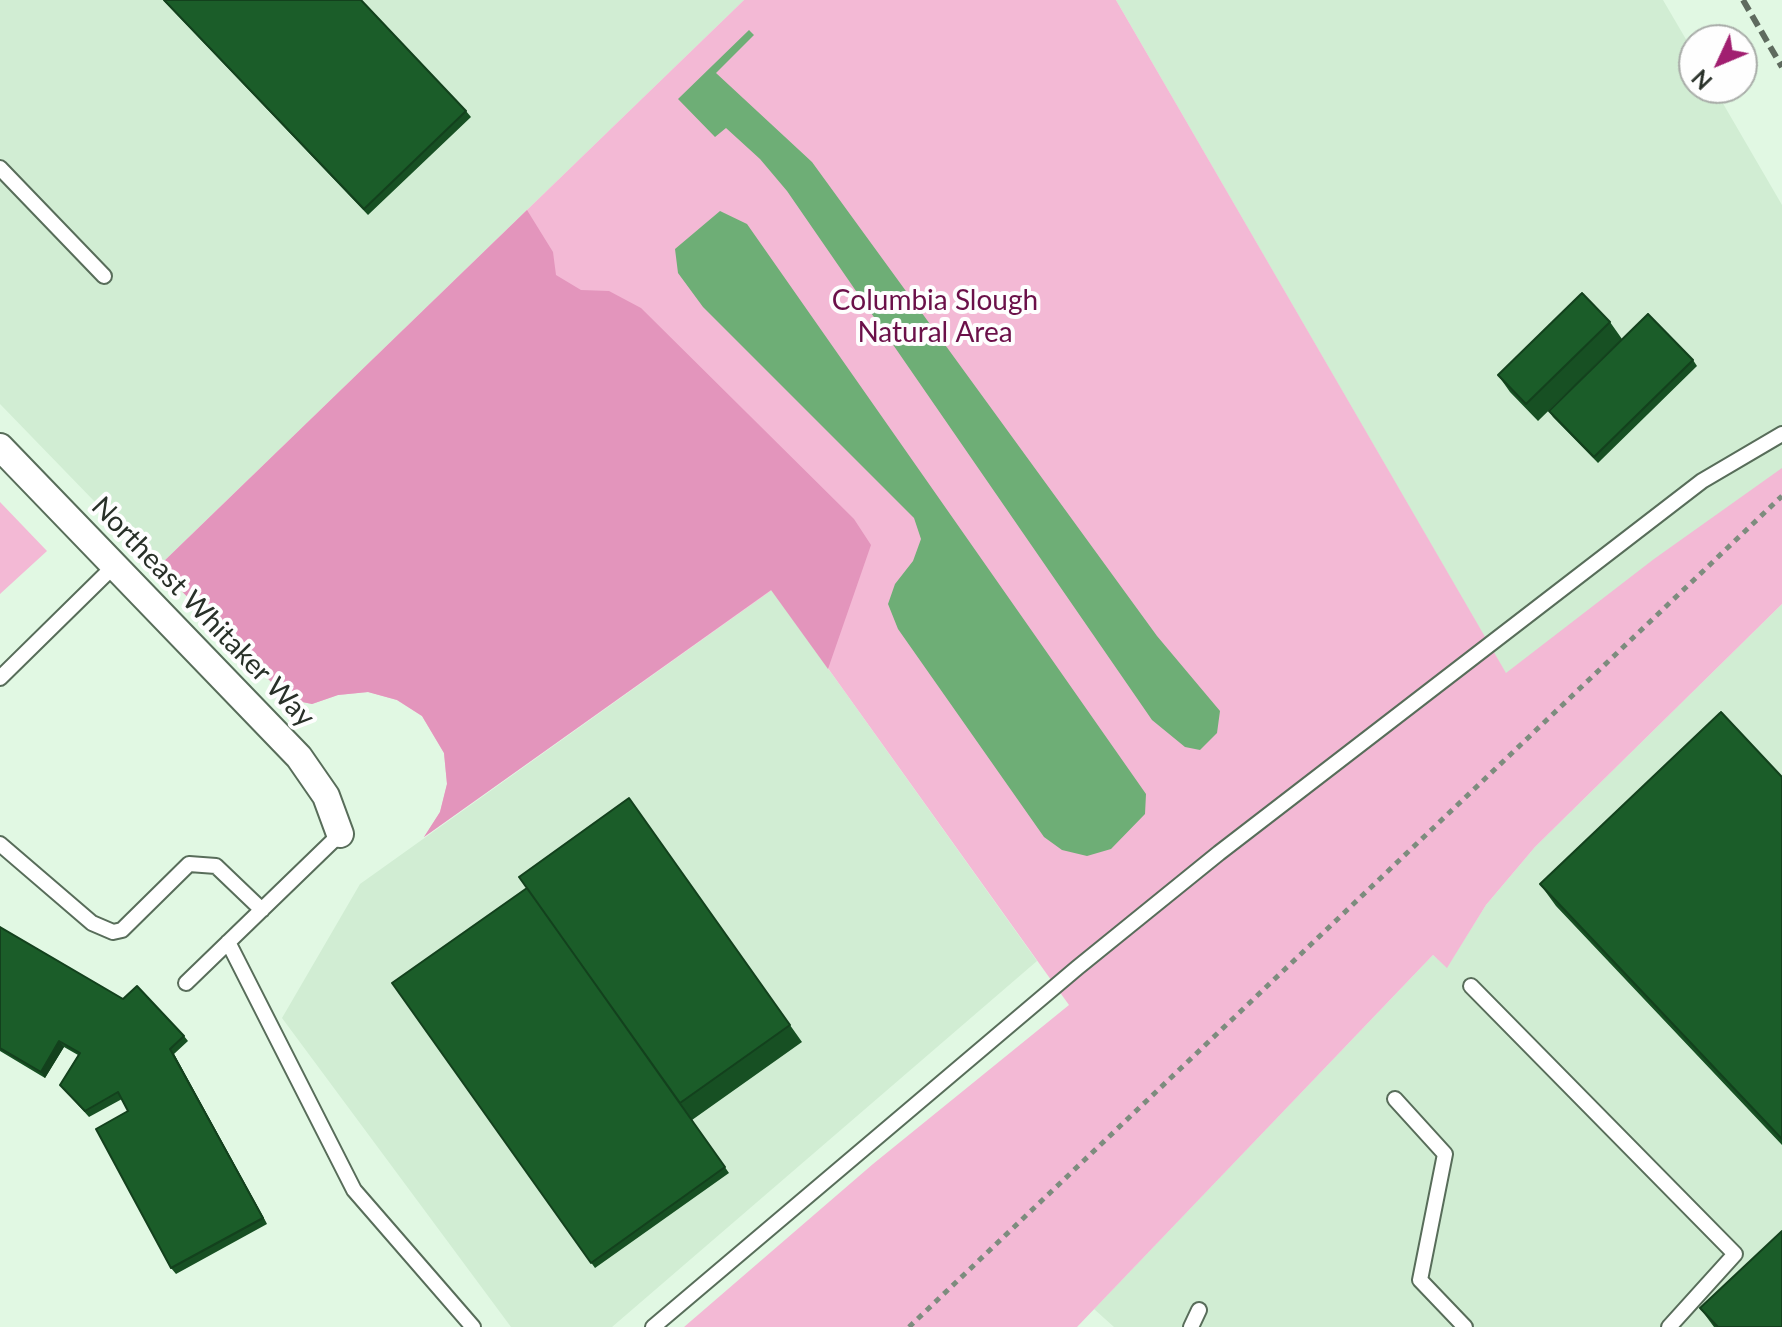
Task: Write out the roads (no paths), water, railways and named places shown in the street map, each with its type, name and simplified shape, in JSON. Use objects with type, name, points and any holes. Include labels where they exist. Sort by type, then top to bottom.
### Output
[{"type":"street","name":"Northeast Whitaker Way","points":[[0,447],[299,757],[326,796],[340,834]]},
{"type":"lane","points":[[0,168],[104,276]]},
{"type":"lane","points":[[653,1327],[1065,978],[1219,853],[1702,481],[1782,434]]},
{"type":"lane","points":[[0,678],[114,566]]},
{"type":"lane","points":[[186,983],[340,834]]},
{"type":"lane","points":[[0,844],[92,923],[113,932],[122,930],[189,864],[216,866],[262,910]]},
{"type":"lane","points":[[228,942],[354,1190],[473,1327]]},
{"type":"lane","points":[[1471,986],[1735,1254],[1669,1327]]},
{"type":"lane","points":[[1395,1099],[1445,1154],[1420,1280],[1465,1327]]},
{"type":"lane","points":[[1191,1327],[1199,1310]]},
{"type":"railway","points":[[1743,0],[1782,67]]},
{"type":"park label","name":"Columbia Slough Natural Area","points":[[935,317]]}]
